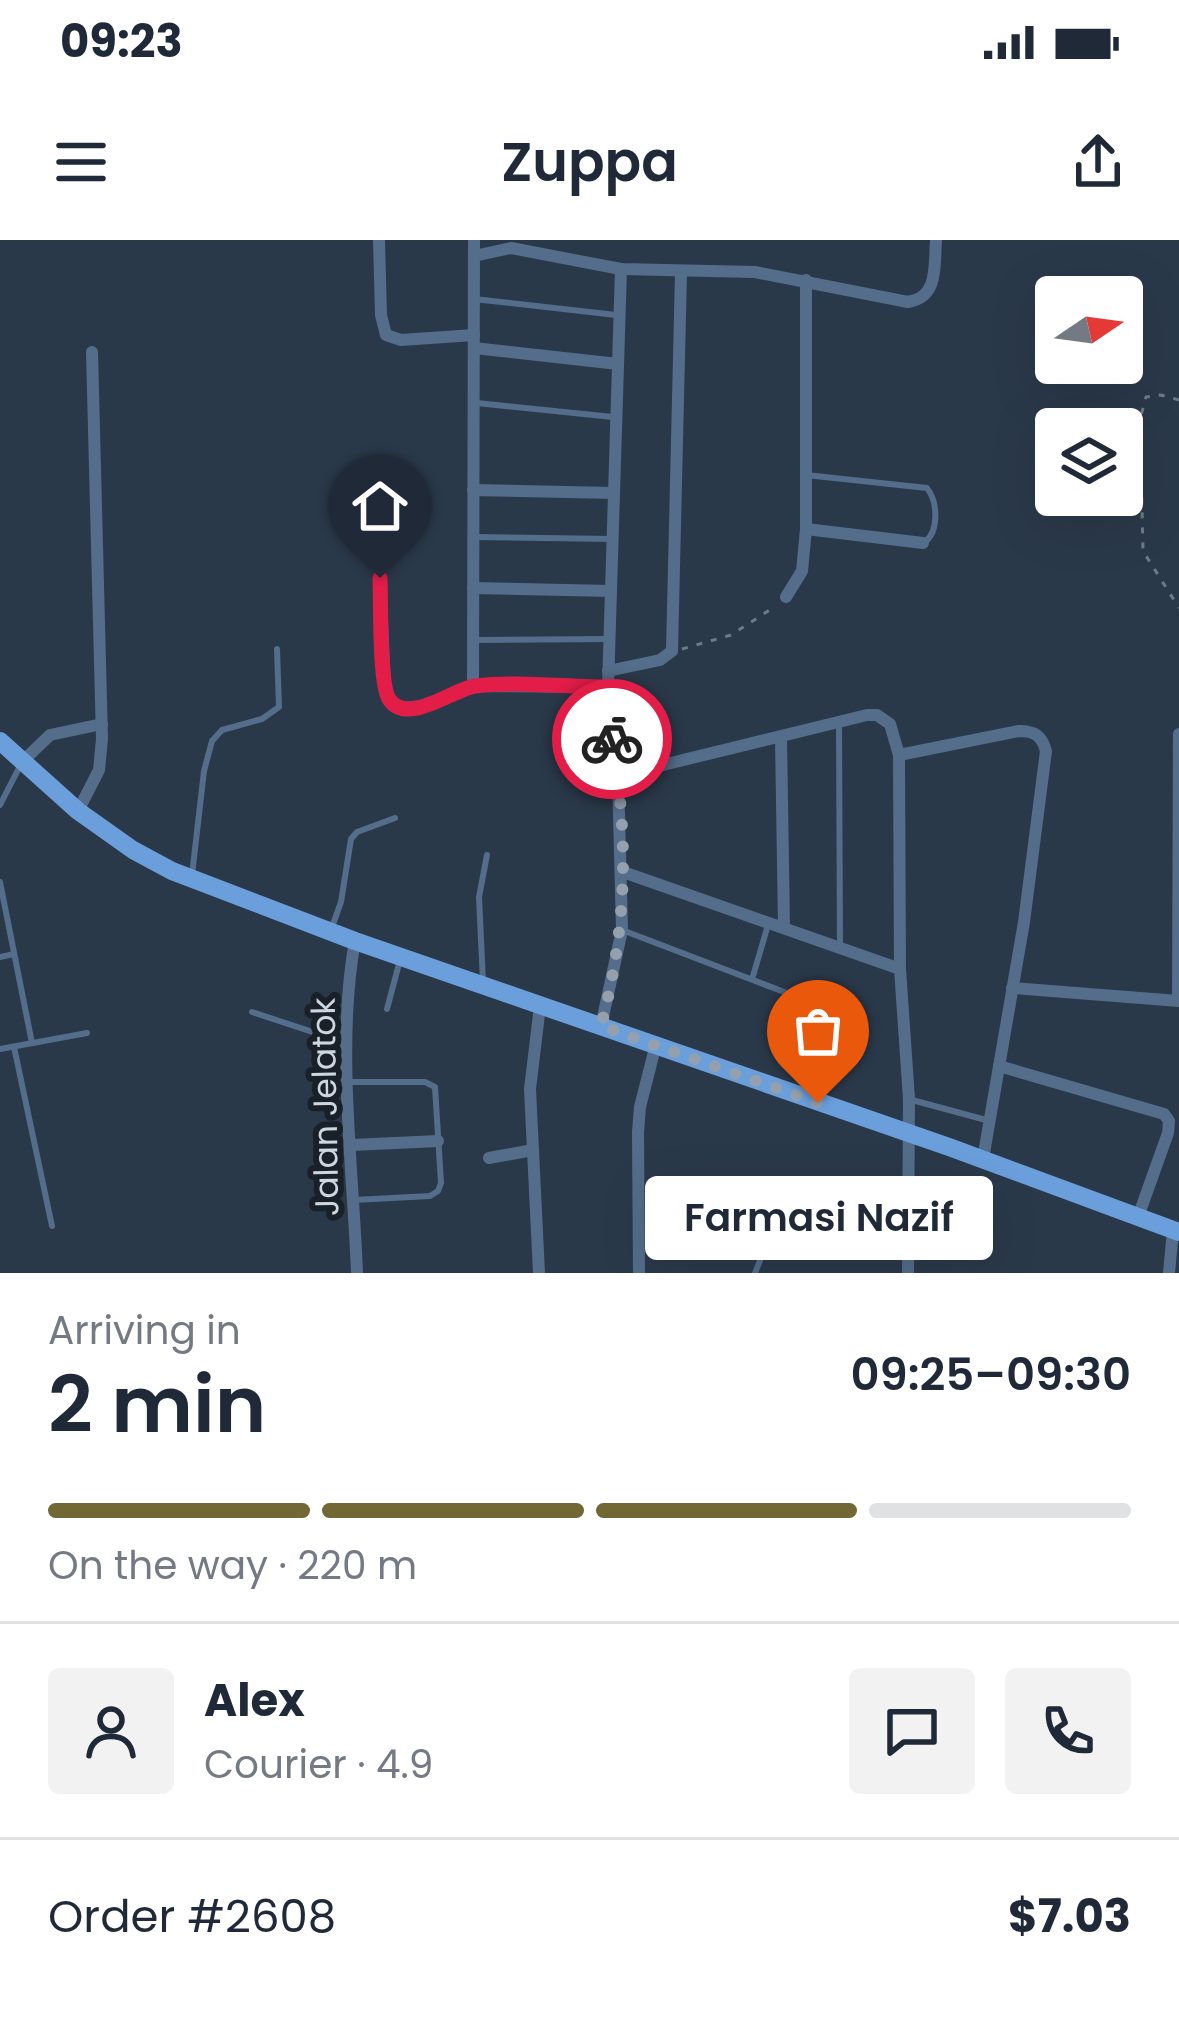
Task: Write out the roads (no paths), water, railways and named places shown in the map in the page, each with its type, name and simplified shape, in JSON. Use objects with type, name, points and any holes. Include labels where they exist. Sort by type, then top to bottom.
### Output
[{"type":"main road","points":[[0,741],[78,811],[134,850],[191,879],[1176,1231]]},
{"type":"street","points":[[379,240],[386,335],[401,340],[474,342],[618,364]]},
{"type":"street","points":[[473,686],[474,240]]},
{"type":"street","points":[[474,256],[511,248],[621,269],[755,272],[917,301],[932,289],[935,240]]},
{"type":"street","points":[[601,1026],[622,931],[618,776],[608,687],[621,269]]},
{"type":"street","points":[[608,670],[660,660],[673,651],[681,273]]},
{"type":"street","points":[[786,597],[797,586],[802,571],[806,530],[806,280]]},
{"type":"street","points":[[78,811],[99,770],[102,724],[92,352]]},
{"type":"street","points":[[473,490],[614,493]]},
{"type":"street","points":[[806,530],[923,543]]},
{"type":"street","points":[[380,578],[385,686],[392,704],[399,708],[423,706],[473,686],[608,687]]},
{"type":"street","points":[[473,588],[611,591]]},
{"type":"street","points":[[618,776],[867,715],[883,718],[895,732],[900,970],[909,1100],[908,1273]]},
{"type":"street","points":[[23,761],[50,735],[102,724]]},
{"type":"street","points":[[899,755],[1019,731],[1032,731],[1044,743],[1046,760],[982,1159]]},
{"type":"street","points":[[1012,988],[1178,1001],[1179,736]]},
{"type":"street","points":[[776,924],[781,739]]},
{"type":"street","points":[[623,872],[900,970]]},
{"type":"street","name":"Jalan Jelatok","points":[[355,940],[347,1043],[357,1273]]},
{"type":"street","points":[[539,1006],[530,1089],[539,1273]]},
{"type":"street","points":[[639,1273],[638,1132],[655,1048]]},
{"type":"street","points":[[999,1066],[1164,1114],[1168,1133],[1138,1216]]},
{"type":"street","points":[[352,1145],[438,1141]]},
{"type":"street","points":[[489,1158],[533,1150]]},
{"type":"street","points":[[1169,1273],[1176,1231]]},
{"type":"lane","points":[[474,299],[620,315]]},
{"type":"lane","points":[[474,403],[616,417]]},
{"type":"lane","points":[[806,475],[927,488],[935,502],[933,532],[923,543]]},
{"type":"lane","points":[[473,537],[612,539]]},
{"type":"lane","points":[[473,640],[609,639]]},
{"type":"lane","points":[[191,879],[208,750],[222,730],[262,718],[279,706],[277,649]]},
{"type":"lane","points":[[839,721],[840,950]]},
{"type":"lane","points":[[0,805],[23,761]]},
{"type":"lane","points":[[331,932],[351,839],[357,832],[395,818]]},
{"type":"lane","points":[[484,986],[479,897],[487,855]]},
{"type":"lane","points":[[0,882],[32,1043]]},
{"type":"lane","points":[[752,977],[776,924]]},
{"type":"lane","points":[[622,931],[860,1021]]},
{"type":"lane","points":[[0,957],[14,955]]},
{"type":"lane","points":[[387,1009],[400,957]]},
{"type":"lane","points":[[252,1012],[347,1043]]},
{"type":"lane","points":[[0,1049],[87,1033]]},
{"type":"lane","points":[[14,1047],[52,1226]]},
{"type":"lane","points":[[349,1082],[431,1084],[436,1094],[441,1183],[435,1194],[354,1200]]},
{"type":"lane","points":[[909,1100],[989,1120]]},
{"type":"lane","points":[[755,1273],[778,1213]]},
{"type":"place","name":"Farmasi Nazif","points":[[818,1103]]}]
